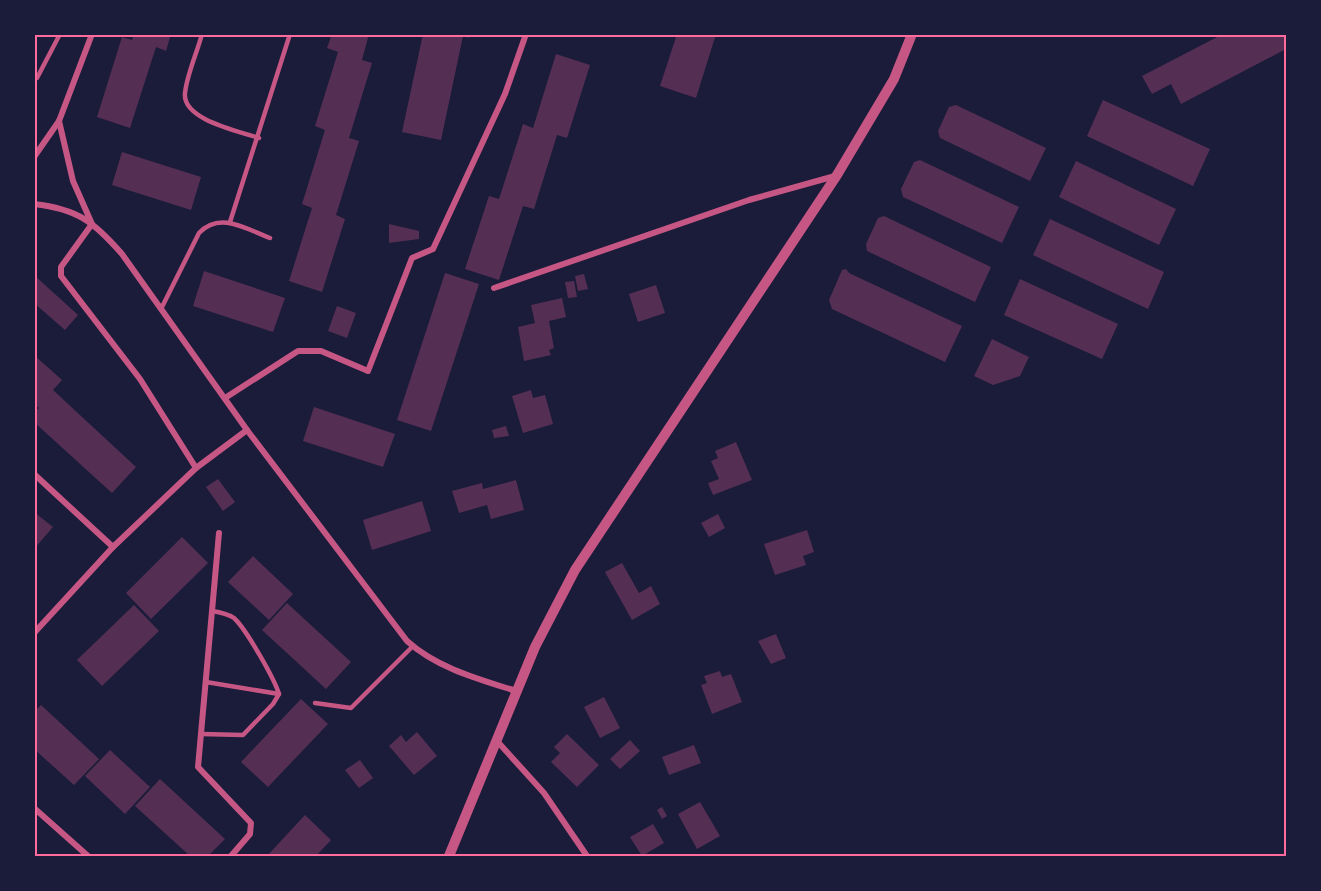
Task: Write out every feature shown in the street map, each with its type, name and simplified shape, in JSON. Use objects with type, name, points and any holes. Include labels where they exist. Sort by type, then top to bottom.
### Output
[{"type":"street","points":[[34,157],[59,121],[92,34]]},
{"type":"street","points":[[225,398],[298,351],[321,351],[368,370],[412,258],[433,249],[504,94],[526,34]]},
{"type":"street","points":[[449,856],[535,647],[575,570],[837,175],[894,79],[912,34]]},
{"type":"street","points":[[59,121],[73,181],[92,224]]},
{"type":"street","points":[[494,288],[749,200],[837,175]]},
{"type":"street","points":[[34,204],[66,208],[104,233],[122,254],[247,430],[413,646],[422,654],[456,670],[516,691]]},
{"type":"street","points":[[92,224],[61,267],[61,276],[140,379],[196,468]]},
{"type":"street","points":[[34,633],[113,547],[196,468],[247,430]]},
{"type":"street","points":[[34,474],[113,547]]},
{"type":"street","points":[[219,533],[198,767],[251,823],[250,834],[231,856]]},
{"type":"street","points":[[497,741],[544,793],[586,856]]},
{"type":"street","points":[[34,808],[88,856]]},
{"type":"lane","points":[[38,78],[60,34]]},
{"type":"lane","points":[[202,34],[184,94],[187,105],[203,119],[259,138]]},
{"type":"lane","points":[[230,222],[259,138],[290,34]]},
{"type":"lane","points":[[161,309],[199,233],[207,225],[230,222],[270,238]]},
{"type":"lane","points":[[201,734],[243,735],[273,704],[279,694],[275,682],[241,626],[232,616],[212,611]]},
{"type":"lane","points":[[315,703],[351,708],[413,646]]},
{"type":"lane","points":[[206,682],[279,694]]},
{"type":"building","points":[[134,34],[171,34],[166,51],[156,47],[130,128],[97,117],[122,37],[132,40]]},
{"type":"building","points":[[332,34],[369,34],[362,60],[372,63],[349,138],[359,141],[336,215],[345,219],[322,292],[289,281],[312,208],[302,204],[325,130],[315,126],[338,52],[327,48]]},
{"type":"building","points":[[423,34],[470,34],[469,38],[463,36],[441,140],[402,132]]},
{"type":"building","points":[[677,34],[716,34],[696,98],[660,86]]},
{"type":"building","points":[[1223,34],[1286,34],[1286,49],[1181,104],[1171,84],[1152,94],[1142,76]]},
{"type":"building","points":[[556,54],[590,65],[567,138],[557,135],[534,209],[523,206],[499,280],[465,269],[489,196],[499,199],[523,124],[533,128]]},
{"type":"building","points":[[1103,100],[1210,149],[1193,186],[1087,136]]},
{"type":"building","points":[[956,105],[1046,148],[1030,181],[940,138],[938,131],[949,107]]},
{"type":"building","points":[[122,152],[201,177],[191,210],[112,185]]},
{"type":"building","points":[[920,160],[1019,207],[1002,243],[903,197],[901,189],[914,162]]},
{"type":"building","points":[[1076,161],[1176,209],[1159,245],[1059,197]]},
{"type":"building","points":[[884,216],[991,267],[975,302],[867,251],[866,244],[878,218]]},
{"type":"building","points":[[1050,219],[1164,272],[1148,309],[1033,255]]},
{"type":"building","points":[[389,224],[419,231],[419,239],[389,243]]},
{"type":"building","points":[[846,269],[849,273],[962,326],[945,362],[832,309],[829,300],[842,270]]},
{"type":"building","points":[[204,271],[285,298],[273,332],[193,306]]},
{"type":"building","points":[[445,273],[479,284],[431,431],[397,420]]},
{"type":"building","points":[[584,274],[588,289],[578,291],[575,276]]},
{"type":"building","points":[[34,275],[78,315],[65,330],[34,303]]},
{"type":"building","points":[[1020,279],[1118,324],[1102,359],[1004,315]]},
{"type":"building","points":[[574,281],[577,297],[568,298],[565,282]]},
{"type":"building","points":[[656,285],[665,313],[638,322],[629,294]]},
{"type":"building","points":[[562,298],[566,317],[549,321],[554,348],[549,350],[551,355],[524,361],[518,327],[535,323],[531,305]]},
{"type":"building","points":[[337,306],[356,313],[347,338],[328,331]]},
{"type":"building","points":[[992,339],[1029,357],[1020,376],[993,385],[974,376]]},
{"type":"building","points":[[34,355],[62,380],[53,390],[136,467],[112,493],[34,422],[34,412],[39,408],[34,404]]},
{"type":"building","points":[[531,390],[533,398],[545,395],[553,424],[523,433],[512,396]]},
{"type":"building","points":[[314,407],[395,434],[383,467],[303,441]]},
{"type":"building","points":[[506,426],[509,436],[494,438],[492,430]]},
{"type":"building","points":[[736,442],[752,480],[713,495],[708,483],[719,479],[711,461],[718,458],[715,451]]},
{"type":"building","points":[[218,479],[235,502],[223,511],[206,487]]},
{"type":"building","points":[[516,480],[524,510],[491,519],[487,505],[459,513],[452,491],[482,483],[483,489]]},
{"type":"building","points":[[422,501],[431,531],[372,550],[363,520]]},
{"type":"building","points":[[34,512],[53,527],[34,549]]},
{"type":"building","points":[[718,514],[725,528],[709,537],[701,523]]},
{"type":"building","points":[[807,530],[814,552],[803,556],[806,565],[775,575],[764,544]]},
{"type":"building","points":[[182,537],[208,563],[151,619],[126,593]]},
{"type":"building","points":[[253,556],[293,594],[269,620],[228,582]]},
{"type":"building","points":[[622,563],[639,593],[651,586],[660,604],[632,620],[605,572]]},
{"type":"building","points":[[287,603],[351,662],[326,689],[262,630]]},
{"type":"building","points":[[134,605],[159,631],[102,686],[77,660]]},
{"type":"building","points":[[776,634],[786,658],[771,664],[758,641]]},
{"type":"building","points":[[720,671],[722,677],[731,674],[742,702],[712,714],[701,685],[707,683],[704,676]]},
{"type":"building","points":[[604,697],[620,728],[600,738],[584,707]]},
{"type":"building","points":[[301,699],[328,724],[268,787],[241,762]]},
{"type":"building","points":[[41,705],[99,759],[74,785],[34,749],[34,712]]},
{"type":"building","points":[[417,732],[437,756],[414,775],[389,746],[401,735],[406,742]]},
{"type":"building","points":[[567,734],[599,765],[577,787],[551,762],[560,753],[554,747]]},
{"type":"building","points":[[630,740],[640,751],[620,769],[610,759]]},
{"type":"building","points":[[694,745],[701,763],[669,775],[662,757]]},
{"type":"building","points":[[110,750],[150,787],[125,814],[85,776]]},
{"type":"building","points":[[360,760],[373,778],[359,788],[345,770]]},
{"type":"building","points":[[160,779],[225,839],[208,856],[190,856],[135,806]]},
{"type":"building","points":[[700,802],[720,836],[697,849],[678,814]]},
{"type":"building","points":[[662,807],[667,816],[662,819],[657,810]]},
{"type":"building","points":[[305,815],[331,840],[316,856],[267,856]]},
{"type":"building","points":[[653,824],[664,843],[642,856],[630,837]]}]
